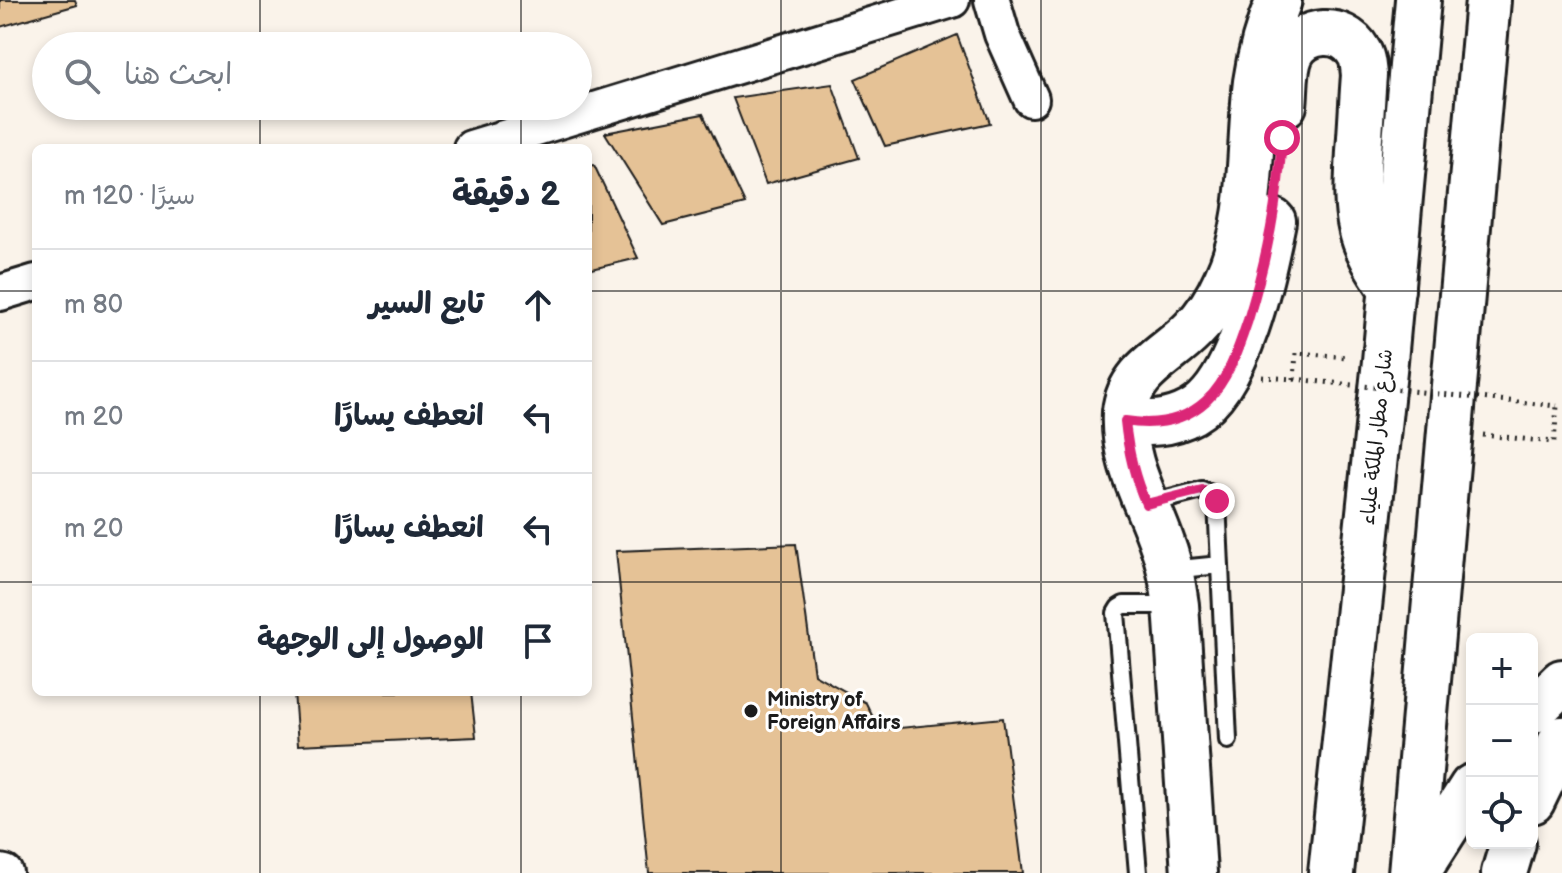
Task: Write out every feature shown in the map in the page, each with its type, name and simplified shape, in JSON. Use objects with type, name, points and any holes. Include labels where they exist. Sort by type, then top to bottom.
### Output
[{"type":"main road","points":[[1194,873],[1173,587],[1163,545],[1131,464],[1126,409],[1134,384],[1143,371],[1192,331],[1212,307],[1236,256],[1246,208],[1256,82],[1279,0]]},
{"type":"main road","name":"شارع مطار الملكة علياء","points":[[1331,873],[1392,289],[1418,0]]},
{"type":"main road","points":[[1414,873],[1488,0]]},
{"type":"main road","points":[[1125,421],[1160,423],[1194,411],[1216,390],[1236,354],[1265,263],[1273,221],[1288,66],[1298,45],[1318,33],[1341,35],[1351,42],[1363,62],[1358,206],[1368,249],[1392,289]]},
{"type":"main road","points":[[1538,705],[1562,682]]},
{"type":"main road","points":[[1538,789],[1562,739]]},
{"type":"main road","points":[[1414,873],[1466,796]]},
{"type":"main road","points":[[1504,873],[1511,849]]},
{"type":"street","points":[[592,111],[952,0]]},
{"type":"street","points":[[992,0],[1002,34],[1031,99]]},
{"type":"street","points":[[484,144],[562,120]]},
{"type":"street","points":[[0,293],[32,283]]},
{"type":"lane","points":[[1146,504],[1202,490],[1217,501],[1228,740]]},
{"type":"lane","points":[[1138,873],[1116,613],[1124,605],[1220,565]]},
{"type":"path","points":[[1321,354],[1296,353],[1294,379],[1557,406],[1554,442],[1516,438]]},
{"type":"building","points":[[0,0],[75,0],[77,5],[0,27]]},
{"type":"building","points":[[957,35],[990,123],[885,146],[855,79]]},
{"type":"building","points":[[832,84],[859,158],[766,184],[733,98]]},
{"type":"building","points":[[703,114],[745,204],[663,225],[605,133]]},
{"type":"building","points":[[592,165],[638,258],[592,269]]},
{"type":"building","name":"Ministry of Foreign Affairs","points":[[796,544],[814,674],[866,703],[879,730],[1003,718],[1023,873],[649,873],[616,551]]},
{"type":"building","points":[[294,696],[471,696],[476,737],[298,745]]},
{"type":"place","name":"Ministry of Foreign Affairs","points":[[751,711]]},
{"type":"route","points":[[1217,501],[1202,490],[1146,504],[1135,478],[1125,421],[1143,424],[1178,419],[1208,400],[1226,374],[1236,354],[1265,263],[1279,180],[1282,138]]}]
